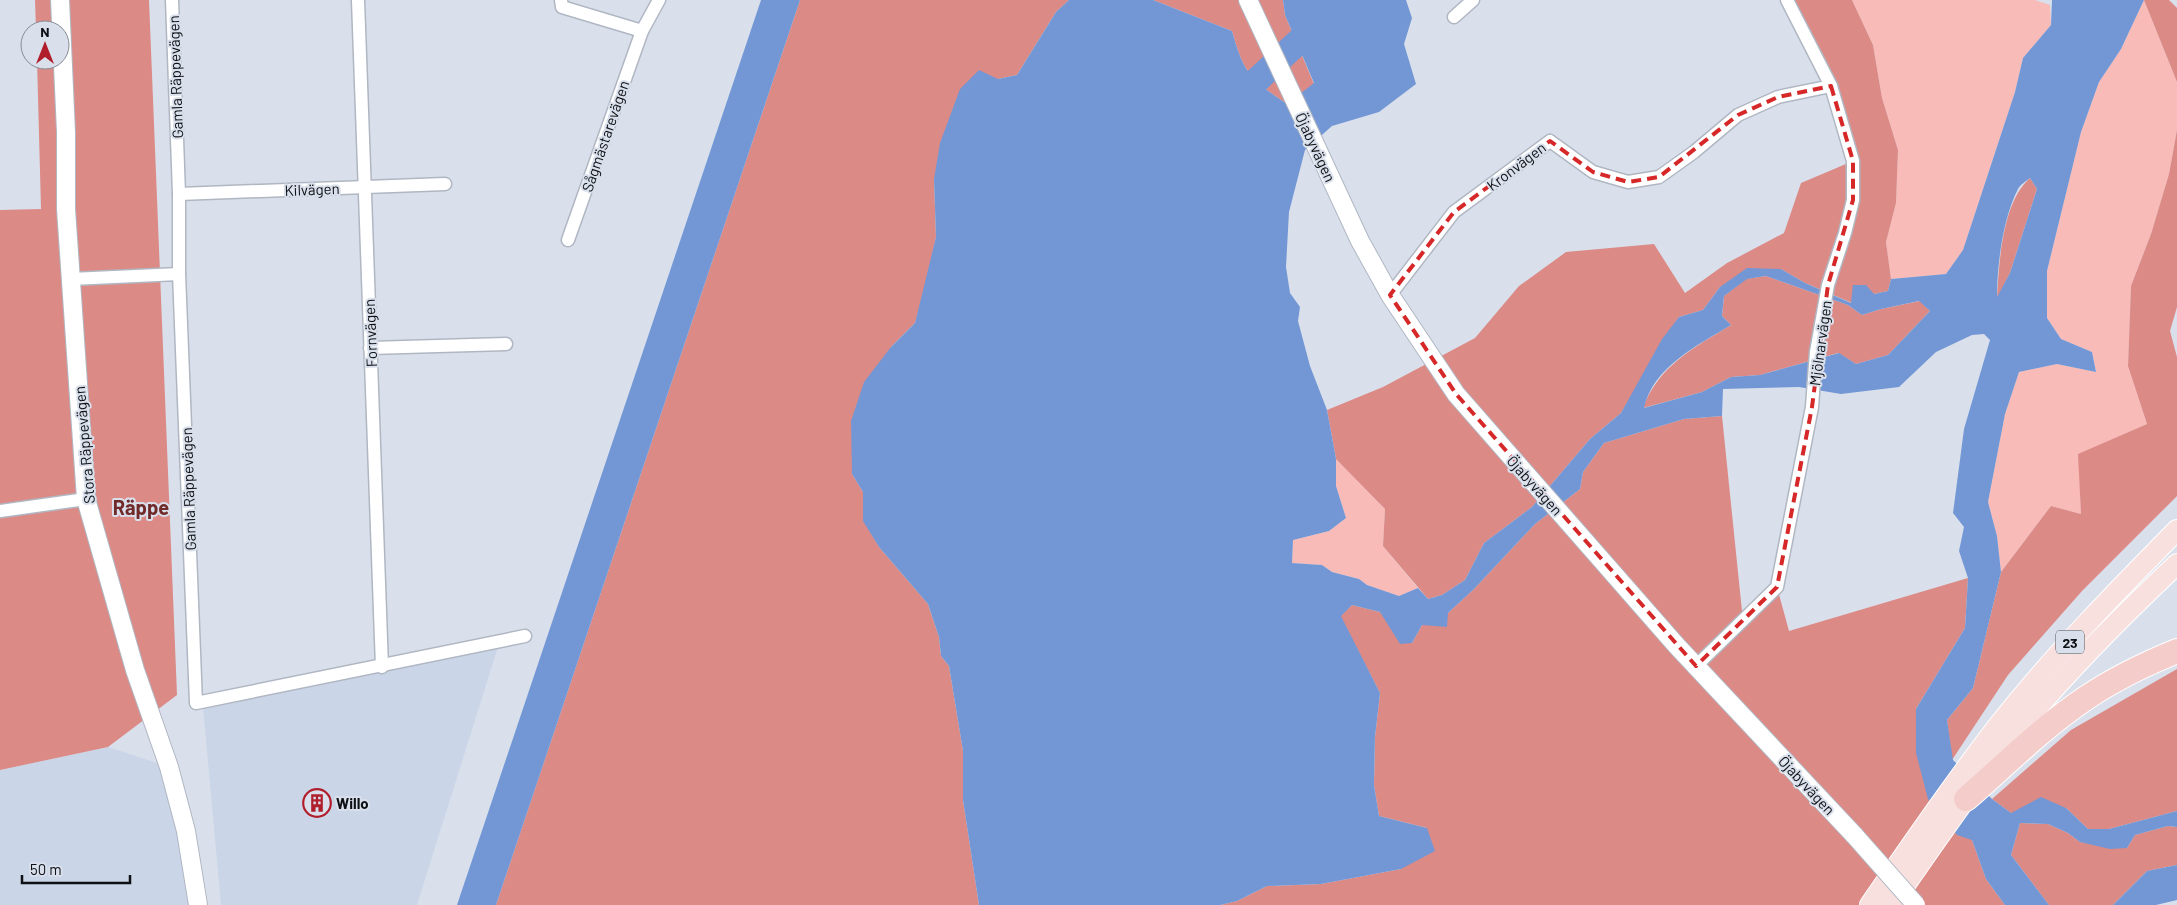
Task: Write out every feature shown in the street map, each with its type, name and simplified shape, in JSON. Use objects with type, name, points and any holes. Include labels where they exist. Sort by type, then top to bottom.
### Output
[{"type":"highway","points":[[1966,799],[1984,770],[2086,698],[2152,661],[2177,643]]},
{"type":"highway","points":[[2152,661],[2177,651]]},
{"type":"main road","name":"23","points":[[1984,770],[1998,726],[2075,636],[2177,530]]},
{"type":"main road","name":"23","points":[[1870,905],[1936,824],[2082,657],[2177,564]]},
{"type":"main road","name":"23","points":[[1891,905],[1936,824],[1966,799]]},
{"type":"street","name":"Stora Räppevägen","points":[[60,0],[66,132],[66,209],[86,500],[135,670],[169,767],[184,822],[198,905]]},
{"type":"street","name":"Gamla Räppevägen","points":[[172,0],[180,194],[179,274],[196,703],[382,667]]},
{"type":"street","name":"Fornvägen","points":[[358,0],[382,667]]},
{"type":"street","points":[[561,0],[562,7],[642,31]]},
{"type":"street","name":"Sågmästarevägen","points":[[568,240],[642,31],[659,0]]},
{"type":"street","name":"Öjabyvägen","points":[[1248,0],[1360,241],[1390,295],[1456,394],[1696,666],[1855,836],[1916,905]]},
{"type":"street","points":[[1454,17],[1474,0]]},
{"type":"street","name":"Mjölnarvägen","points":[[1696,666],[1777,587],[1812,406],[1816,352],[1828,284],[1845,233],[1852,200],[1853,161],[1831,86],[1787,0]]},
{"type":"street","name":"Kronvägen","points":[[1390,295],[1454,212],[1550,140],[1593,172],[1628,182],[1660,177],[1694,152],[1738,115],[1778,97],[1831,86]]},
{"type":"street","name":"Kilvägen","points":[[180,194],[445,184]]},
{"type":"street","points":[[71,280],[179,274]]},
{"type":"street","points":[[370,348],[506,344]]},
{"type":"street","points":[[0,511],[86,500]]},
{"type":"street","points":[[382,667],[525,636]]},
{"type":"highlighted area","points":[[1831,86],[1853,161],[1853,200],[1828,285],[1812,407],[1777,587],[1696,666],[1456,394],[1390,295],[1454,212],[1550,141],[1593,172],[1628,182],[1659,177],[1738,115],[1778,97]]},
{"type":"shaded area","points":[[35,0],[149,0],[177,695],[108,747],[0,770],[0,210],[41,209],[37,70],[70,70],[70,20],[36,20]]},
{"type":"shaded area","points":[[800,0],[1069,0],[1056,12],[1017,75],[998,79],[934,179],[936,237],[925,288],[915,323],[891,347],[852,474],[863,492],[864,521],[879,547],[928,604],[939,637],[941,656],[949,666],[963,751],[963,800],[979,905],[496,905]]},
{"type":"shaded area","points":[[1153,0],[1283,0],[1285,15],[1314,84],[1287,104],[1264,88],[1250,74],[1240,57],[1232,31]]},
{"type":"shaded area","points":[[1787,0],[1852,0],[1873,45],[1882,98],[1898,150],[1896,203],[1886,242],[1891,279],[1888,291],[1874,294],[1852,303],[1805,283],[1781,269],[1720,287],[1703,310],[1679,317],[1621,413],[1590,439],[1532,507],[1484,543],[1465,580],[1442,595],[1428,599],[1383,546],[1385,509],[1336,459],[1327,410],[1383,387],[1475,338],[1519,286],[1566,252],[1654,244],[1685,293],[1727,263],[1784,233],[1801,183],[1853,161],[1831,86]]},
{"type":"shaded area","points":[[1852,0],[2035,0],[2050,5],[2051,25],[2023,58],[2015,92],[1963,250],[1946,274],[1891,279],[1886,242],[1896,203],[1898,150],[1882,98],[1873,45]]},
{"type":"shaded area","points":[[2144,0],[2177,82],[2177,130],[2169,174],[2151,234],[2131,286],[2128,366],[2147,424],[2079,454],[2081,514],[2051,506],[2001,572],[1997,536],[1988,502],[2005,414],[2019,372],[2057,364],[2096,372],[2092,352],[2061,339],[2047,318],[2047,271],[2081,132],[2099,82],[2121,49]]},
{"type":"shaded area","points":[[2144,0],[2169,0],[2177,8],[2177,82]]},
{"type":"shaded area","points":[[2177,130],[2177,307],[2170,331],[2177,357],[2177,496],[2082,591],[2008,675],[1952,760],[1947,720],[1973,688],[2001,572],[2051,506],[2081,514],[2078,454],[2147,424],[2128,366],[2131,286],[2151,234],[2169,174]]},
{"type":"shaded area","points":[[2030,178],[2037,189],[2010,273],[1997,299],[2001,251],[2008,217],[2013,202]]},
{"type":"shaded area","points":[[1766,276],[1848,305],[1862,315],[1920,301],[1930,311],[1888,355],[1856,364],[1838,353],[1760,375],[1731,377],[1702,392],[1643,408],[1658,380],[1668,369],[1691,350],[1731,325],[1722,316],[1724,296],[1746,279]]},
{"type":"shaded area","points":[[1722,416],[1743,621],[1777,587],[1789,631],[1968,578],[1965,628],[1916,709],[1972,840],[1986,879],[2005,905],[1220,905],[1237,901],[1267,886],[1321,884],[1401,869],[1427,828],[1379,816],[1374,785],[1375,737],[1380,693],[1340,616],[1352,605],[1380,612],[1412,643],[1422,625],[1448,613],[1474,589],[1535,524],[1580,489],[1583,472],[1604,443],[1684,419]]},
{"type":"shaded area","points":[[1336,459],[1385,509],[1383,546],[1418,588],[1399,596],[1367,585],[1359,579],[1332,572],[1322,565],[1292,563],[1293,540],[1329,531],[1346,518],[1336,486]]},
{"type":"shaded area","points":[[498,647],[417,905],[221,905],[203,707]]},
{"type":"shaded area","points":[[2177,669],[2177,811],[2109,829],[2088,829],[2066,808],[2011,813],[1992,799],[2071,730]]},
{"type":"shaded area","points":[[108,747],[169,767],[198,905],[0,905],[0,770]]},
{"type":"shaded area","points":[[2020,823],[2048,824],[2068,833],[2080,842],[2127,848],[2135,835],[2168,826],[2177,827],[2177,865],[2147,871],[2113,905],[2049,905],[2011,855]]},
{"type":"water","points":[[761,0],[800,0],[496,905],[457,905]]},
{"type":"water","points":[[1069,0],[1153,0],[1232,31],[1240,57],[1250,74],[1264,88],[1287,104],[1314,83],[1285,15],[1283,0],[1406,0],[1412,18],[1404,44],[1416,84],[1379,112],[1332,126],[1305,150],[1289,212],[1286,267],[1290,293],[1300,307],[1298,321],[1310,366],[1327,410],[1336,459],[1336,486],[1346,518],[1329,531],[1293,540],[1292,563],[1322,565],[1332,572],[1359,579],[1367,585],[1399,596],[1418,588],[1428,599],[1442,595],[1465,580],[1484,543],[1532,507],[1590,439],[1621,413],[1662,339],[1679,317],[1703,310],[1720,287],[1747,268],[1781,269],[1805,283],[1851,303],[1853,285],[1866,285],[1874,294],[1888,291],[1891,279],[1946,274],[1963,250],[2015,92],[2023,58],[2051,25],[2052,0],[2144,0],[2121,49],[2099,82],[2081,132],[2047,271],[2047,318],[2061,339],[2092,352],[2096,372],[2057,364],[2019,372],[2005,414],[1988,502],[1997,536],[2001,572],[1973,688],[1947,720],[1953,760],[1992,799],[2011,813],[2041,797],[2066,808],[2088,829],[2109,829],[2177,811],[2177,827],[2168,826],[2135,835],[2127,848],[2110,849],[2080,842],[2068,833],[2048,824],[2020,823],[2011,855],[2049,905],[2005,905],[1986,879],[1972,840],[1957,835],[1928,799],[1916,753],[1916,709],[1965,628],[1968,578],[1959,551],[1964,527],[1953,513],[1964,429],[1990,340],[1984,334],[1972,335],[1936,352],[1899,387],[1841,394],[1799,387],[1723,389],[1722,416],[1684,419],[1604,443],[1583,472],[1580,489],[1535,524],[1474,589],[1448,613],[1447,627],[1422,625],[1412,643],[1400,644],[1380,612],[1352,605],[1341,616],[1380,693],[1375,737],[1374,785],[1379,816],[1427,828],[1435,851],[1401,869],[1321,884],[1267,886],[1237,901],[1220,905],[979,905],[963,800],[963,751],[949,666],[941,656],[939,637],[928,604],[879,547],[863,521],[863,492],[852,474],[851,421],[864,382],[891,347],[915,323],[936,237],[934,179],[940,143],[960,89],[979,70],[998,79],[1017,75],[1056,12]],"holes":[[[2030,178],[2037,189],[2010,273],[1997,297],[1998,271],[2008,214],[2018,189]],[[1766,276],[1848,305],[1862,315],[1919,301],[1930,311],[1888,355],[1856,364],[1839,353],[1760,375],[1731,377],[1702,392],[1644,408],[1649,393],[1667,369],[1691,349],[1731,325],[1722,316],[1724,296],[1747,279]]]},
{"type":"water","points":[[2177,865],[2177,900],[2156,905],[2113,905],[2147,871]]},
{"type":"waterway","points":[[1228,107],[1337,6],[1336,0]]},
{"type":"place","name":"Willo","points":[[317,803]]},
{"type":"district","name":"Räppe","points":[[141,507]]}]
